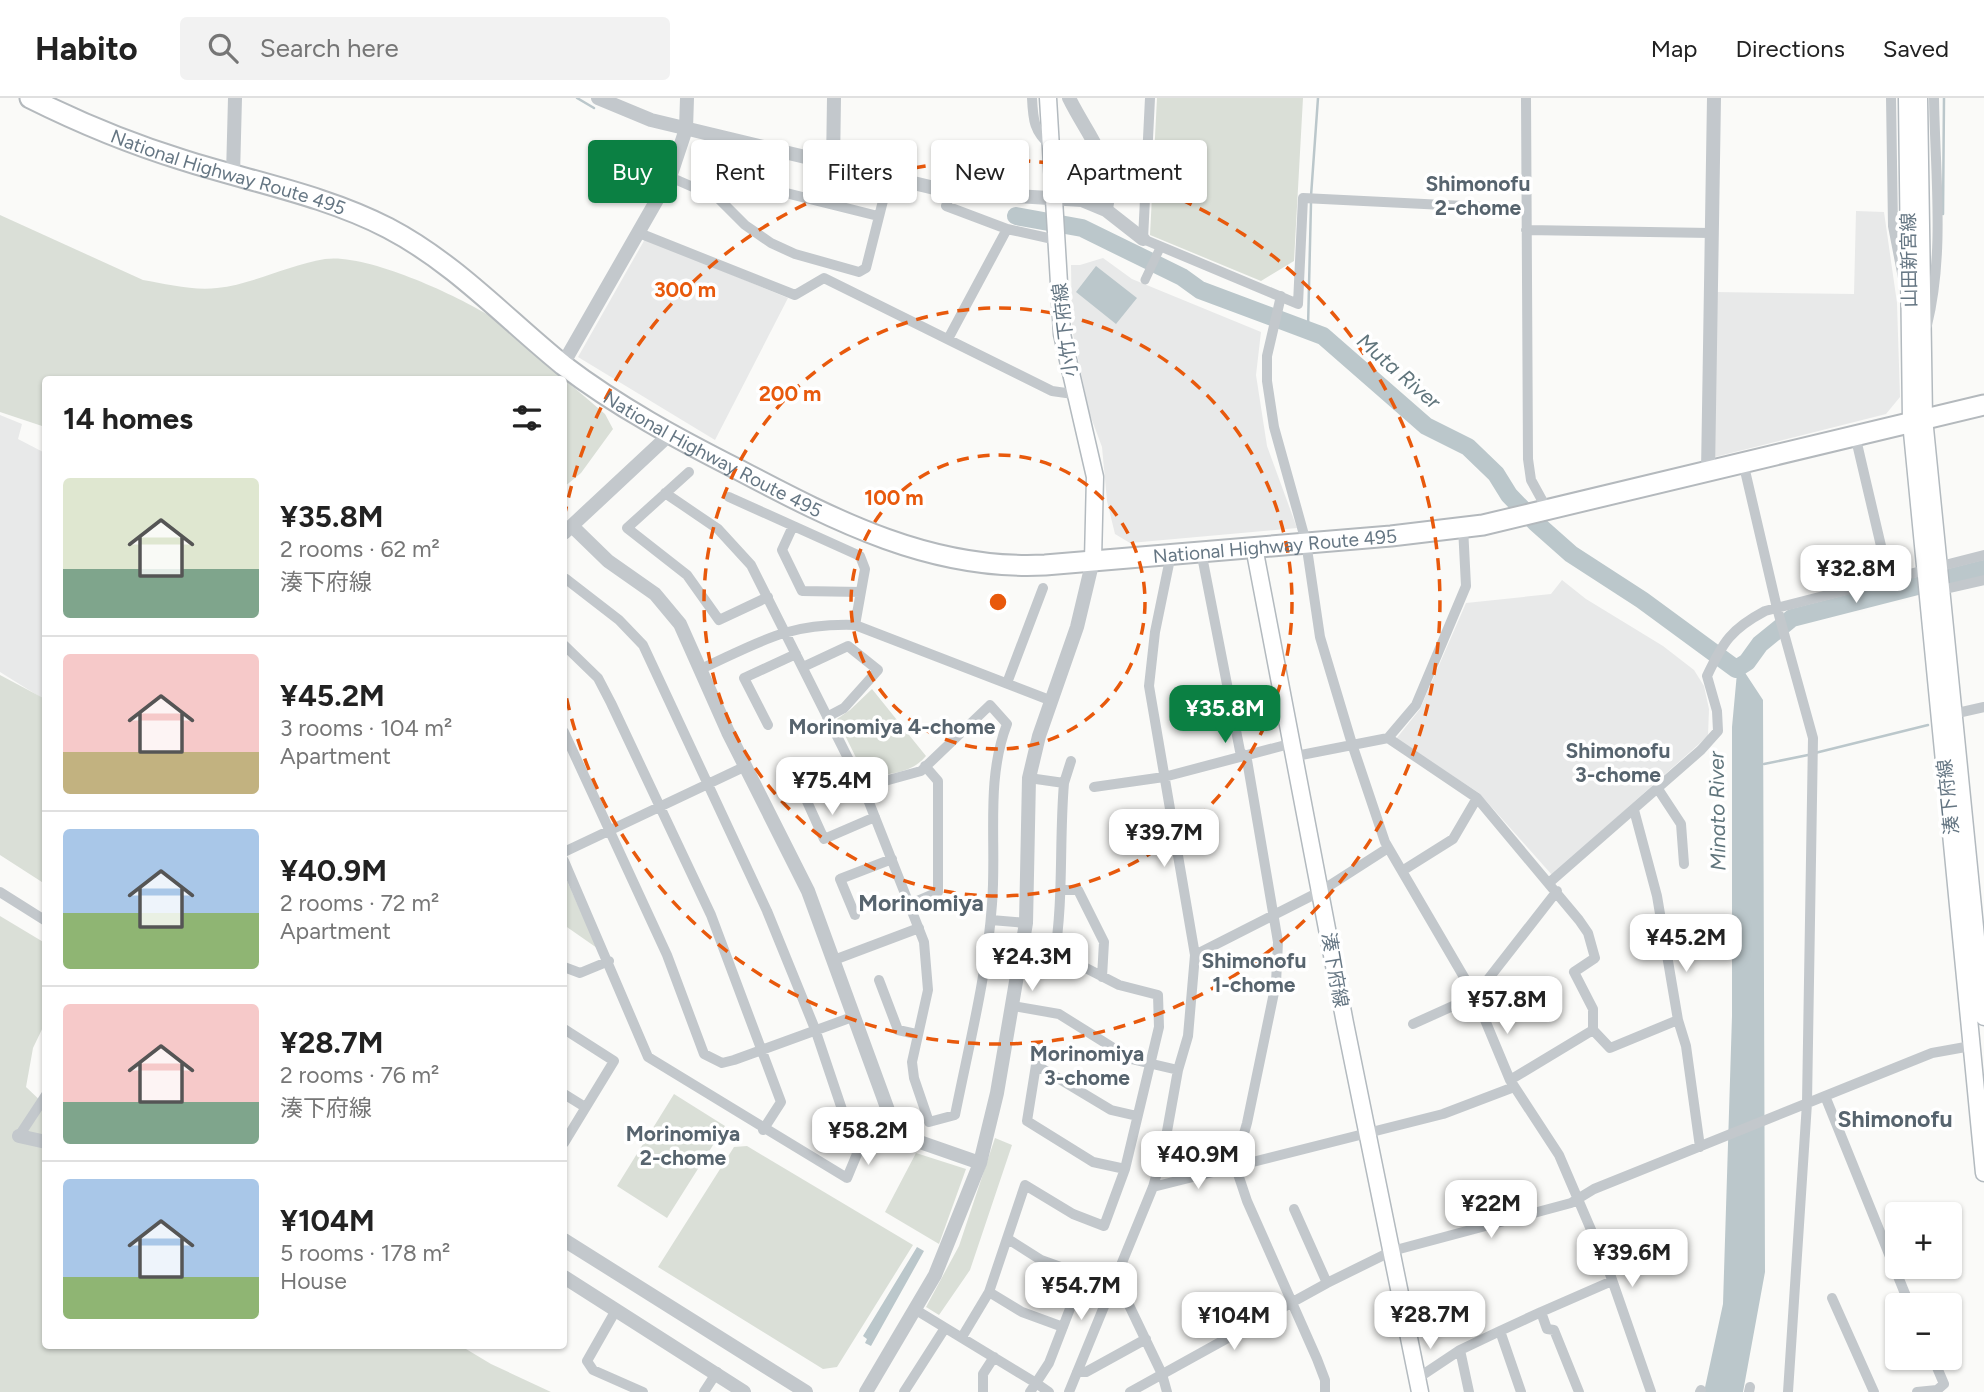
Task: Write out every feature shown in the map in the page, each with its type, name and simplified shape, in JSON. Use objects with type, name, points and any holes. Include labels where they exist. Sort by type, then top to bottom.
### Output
[{"type":"highway","name":"National Highway Route 495","points":[[30,98],[127,141],[339,206],[399,234],[452,268],[563,364],[623,407],[669,435],[837,521],[909,548],[996,565],[1093,560],[1462,527],[1546,512]]},
{"type":"highway","points":[[1546,512],[1984,405]]},
{"type":"main road","name":"小竹下府線","points":[[1048,98],[1052,140]]},
{"type":"main road","name":"山田新宮線","points":[[1907,98],[1915,256],[1924,335],[1918,420]]},
{"type":"main road","name":"山田新宮線","points":[[1918,420],[1910,309],[1915,256],[1919,98]]},
{"type":"main road","name":"小竹下府線","points":[[1056,205],[1062,334],[1073,394],[1088,439],[1095,477],[1093,560]]},
{"type":"main road","name":"湊下府線","points":[[1918,420],[1984,1173]]},
{"type":"main road","name":"湊下府線","points":[[1254,547],[1367,1134],[1419,1385]]},
{"type":"main road","name":"湊下府線","points":[[1935,592],[1953,714],[1984,1017]]},
{"type":"street","points":[[233,175],[235,98]]},
{"type":"street","points":[[598,98],[651,120],[803,157]]},
{"type":"street","points":[[677,156],[686,129],[687,98]]},
{"type":"street","points":[[833,140],[834,98]]},
{"type":"street","points":[[1032,98],[1034,125],[1038,135],[1044,140]]},
{"type":"street","points":[[1069,98],[1099,148],[1110,190],[1107,211]]},
{"type":"street","points":[[1143,239],[1150,98]]},
{"type":"street","points":[[1526,98],[1528,459],[1531,480],[1546,512]]},
{"type":"street","points":[[1708,472],[1714,98]]},
{"type":"street","points":[[1891,98],[1893,226],[1910,309]]},
{"type":"street","points":[[1924,335],[1933,303],[1936,235],[1934,98]]},
{"type":"street","points":[[789,194],[878,216]]},
{"type":"street","points":[[1029,202],[1056,205],[1082,200],[1107,211],[1143,239],[1160,248],[1280,299],[1298,304],[1303,198],[1525,209]]},
{"type":"street","points":[[563,364],[656,203]]},
{"type":"street","points":[[723,203],[745,225],[771,243],[795,254],[859,272],[866,268],[882,203]]},
{"type":"street","points":[[947,203],[946,206],[1007,229],[1057,237]]},
{"type":"street","points":[[948,339],[1007,229]]},
{"type":"street","points":[[1527,230],[1711,233]]},
{"type":"street","points":[[639,233],[795,295],[824,278],[1052,391],[1073,394]]},
{"type":"street","points":[[1145,281],[1160,248]]},
{"type":"street","points":[[1280,299],[1273,325],[1267,382],[1274,427],[1306,542],[1320,637],[1352,744],[1388,848],[1475,996],[1512,1084],[1559,1154],[1580,1199],[1651,1392]]},
{"type":"street","points":[[669,435],[568,530],[642,583],[666,604],[680,624],[803,881],[855,1016],[884,1101],[897,1124],[914,1140],[980,1163]]},
{"type":"street","points":[[1855,435],[1889,580]]},
{"type":"street","points":[[1743,463],[1778,611],[1813,738],[1807,1103],[1788,1392]]},
{"type":"street","points":[[689,472],[627,528],[687,575],[719,620],[768,597]]},
{"type":"street","points":[[665,493],[703,517],[738,548],[768,597],[863,787],[919,928],[927,961],[928,990],[916,1034],[914,1078],[929,1122],[934,1123],[956,1115],[991,920],[994,786],[1007,724],[990,705],[925,766],[901,779],[878,780],[863,787]]},
{"type":"street","points":[[729,497],[860,555],[865,569],[855,625]]},
{"type":"street","points":[[793,526],[782,550],[802,591],[862,592]]},
{"type":"street","points":[[1094,787],[1164,777],[1244,756],[1388,738],[1416,705],[1465,586],[1462,527]]},
{"type":"street","points":[[1201,551],[1240,751],[1244,756],[1276,914],[1278,942],[1276,983],[1247,1123],[1235,1165],[1247,1201],[1317,1359],[1325,1380],[1325,1392]]},
{"type":"street","points":[[1069,1392],[1153,1187],[1188,1036],[1195,955],[1149,674],[1171,554]]},
{"type":"street","points":[[1413,1024],[1475,996],[1553,887],[1718,731],[1717,712],[1707,676],[1723,643],[1744,622],[1984,555]]},
{"type":"street","points":[[866,1392],[916,1310],[944,1256],[980,1163],[1013,1006],[1026,923],[1029,778],[1077,627],[1093,560]]},
{"type":"street","points":[[567,580],[620,620],[643,645],[767,911],[815,1029],[857,1154],[847,1178],[763,1130],[648,1058],[567,868]]},
{"type":"street","points":[[1935,592],[1984,580]]},
{"type":"street","points":[[1007,683],[1044,588]]},
{"type":"street","points":[[701,669],[785,631],[820,624],[855,625],[1052,701]]},
{"type":"street","points":[[803,667],[848,646],[878,670],[844,708],[827,717]]},
{"type":"street","points":[[567,648],[598,678],[711,915],[782,1102],[763,1130]]},
{"type":"street","points":[[768,726],[744,678],[796,654]]},
{"type":"street","points":[[1953,714],[1984,707]]},
{"type":"street","points":[[1388,738],[1477,798],[1553,887],[1588,933],[1595,958],[1574,972],[1593,1009],[1593,1030],[1610,1048],[1678,1020]]},
{"type":"street","points":[[567,739],[667,956],[704,1054],[722,1063],[855,1016]]},
{"type":"street","points":[[961,1337],[989,1292],[1025,1185],[1073,1214],[1104,1226],[1125,1169],[1159,1027],[1158,995],[1119,985],[1080,965],[1054,959],[1063,890],[1060,833],[1064,783],[1071,761]]},
{"type":"street","points":[[567,851],[746,765]]},
{"type":"street","points":[[910,904],[939,892],[938,781],[925,766]]},
{"type":"street","points":[[1029,778],[1064,783]]},
{"type":"street","points":[[800,786],[824,839],[875,817]]},
{"type":"street","points":[[1658,789],[1681,824],[1684,864]]},
{"type":"street","points":[[1402,872],[1452,839],[1477,798]]},
{"type":"street","points":[[1634,810],[1657,896],[1678,1020],[1685,1046],[1699,1147]]},
{"type":"street","points":[[1195,955],[1321,891],[1388,848]]},
{"type":"street","points":[[855,915],[841,879],[892,859]]},
{"type":"street","points":[[1063,890],[1078,890],[1104,942],[1102,977]]},
{"type":"street","points":[[0,892],[42,918]]},
{"type":"street","points":[[991,920],[1026,923]]},
{"type":"street","points":[[834,960],[919,928]]},
{"type":"street","points":[[567,968],[580,973],[609,961]]},
{"type":"street","points":[[879,980],[898,1030],[916,1034]]},
{"type":"street","points":[[1013,1006],[1059,1014],[1131,1059],[1178,1070]]},
{"type":"street","points":[[1153,1187],[1367,1134],[1473,1104],[1512,1084],[1593,1030]]},
{"type":"street","points":[[567,1031],[614,1060],[567,1138]]},
{"type":"street","points":[[1039,1046],[1027,1121],[1093,1162],[1125,1169]]},
{"type":"street","points":[[1130,1392],[1326,1283],[1392,1251],[1539,1213],[1580,1199],[1594,1189],[1932,1053],[1971,1046]]},
{"type":"street","points":[[1036,1065],[1111,1110],[1137,1116]]},
{"type":"street","points":[[567,1096],[585,1107]]},
{"type":"street","points":[[1825,1096],[1905,1293]]},
{"type":"street","points":[[42,1101],[19,1136],[42,1141]]},
{"type":"street","points":[[1294,1209],[1326,1283]]},
{"type":"street","points":[[1008,1239],[1041,1259],[1083,1275],[1049,1363],[1033,1387]]},
{"type":"street","points":[[567,1242],[806,1392]]},
{"type":"street","points":[[1116,1278],[1163,1374],[1167,1392]]},
{"type":"street","points":[[567,1280],[717,1372],[744,1392]]},
{"type":"street","points":[[1419,1385],[1460,1350],[1612,1281]]},
{"type":"street","points":[[989,1292],[1022,1312],[1063,1327]]},
{"type":"street","points":[[1832,1298],[1874,1392]]},
{"type":"street","points":[[616,1310],[587,1361],[593,1370],[643,1392]]},
{"type":"street","points":[[916,1310],[994,1357],[1033,1387],[1049,1392]]},
{"type":"street","points":[[1541,1312],[1547,1329],[1554,1331],[1579,1392]]},
{"type":"street","points":[[904,1392],[945,1328]]},
{"type":"street","points":[[1500,1331],[1521,1392]]},
{"type":"street","points":[[1077,1372],[1087,1372],[1146,1339]]},
{"type":"street","points":[[1460,1350],[1469,1392]]},
{"type":"street","points":[[983,1392],[983,1374],[994,1357]]},
{"type":"street","points":[[1917,1392],[1937,1390],[1944,1384],[1938,1370]]},
{"type":"street","points":[[704,1392],[717,1372]]},
{"type":"shaded area","points":[[1157,98],[1303,98],[1294,261],[1261,281],[1150,235],[1152,203],[1207,203],[1207,140],[1155,140]]},
{"type":"shaded area","points":[[1856,211],[1884,212],[1897,303],[1900,397],[1886,414],[1715,457],[1715,292],[1854,294]]},
{"type":"shaded area","points":[[0,215],[143,280],[180,287],[208,289],[231,286],[325,259],[363,262],[433,287],[490,316],[560,376],[42,376],[42,426],[0,412]]},
{"type":"shaded area","points":[[645,239],[788,298],[715,440],[578,357]]},
{"type":"shaded area","points":[[1103,258],[1132,279],[1261,332],[1256,375],[1267,446],[1297,528],[1130,543],[1115,534],[1107,501],[1102,447],[1089,412],[1072,329],[1071,265]]},
{"type":"shaded area","points":[[1096,266],[1137,298],[1116,324],[1076,292]]},
{"type":"shaded area","points":[[567,382],[605,414],[613,429],[581,473],[567,485]]},
{"type":"shaded area","points":[[0,415],[22,424],[18,439],[42,451],[42,698],[0,672]]},
{"type":"shaded area","points":[[1562,580],[1586,599],[1663,646],[1694,670],[1704,686],[1709,709],[1708,736],[1552,875],[1479,793],[1396,739],[1420,709],[1466,603],[1551,594]]},
{"type":"shaded area","name":"Minato River","points":[[1738,662],[1763,700],[1765,1272],[1743,1392],[1704,1392],[1723,1304],[1732,1016],[1732,727]]},
{"type":"shaded area","points":[[0,675],[42,697],[42,882],[0,855]]},
{"type":"shaded area","points":[[872,689],[926,756],[906,770],[867,780],[837,719]]},
{"type":"shaded area","points":[[567,881],[597,948],[567,927]]},
{"type":"shaded area","points":[[0,916],[42,941],[42,1029],[33,1048],[26,1087],[42,1102],[42,1349],[466,1349],[551,1392],[0,1392]]},
{"type":"shaded area","points":[[674,1094],[725,1126],[667,1218],[617,1186]]},
{"type":"shaded area","points":[[995,1138],[1012,1145],[970,1270],[939,1315],[926,1307],[959,1246]]},
{"type":"shaded area","points":[[747,1146],[913,1245],[837,1367],[823,1369],[658,1267],[734,1147]]},
{"type":"shaded area","points":[[916,1153],[966,1169],[939,1244],[885,1212]]},
{"type":"shaded area","points":[[917,1247],[924,1251],[871,1346],[865,1343],[867,1339],[863,1336]]},
{"type":"waterway","points":[[577,98],[594,108]]},
{"type":"waterway","points":[[1311,196],[1318,98]]},
{"type":"waterway","points":[[1943,214],[1944,98]]},
{"type":"waterway","points":[[1308,328],[1311,203]]},
{"type":"waterway","name":"Muta River","points":[[1016,216],[1082,228],[1182,277],[1200,290],[1323,336],[1426,426],[1468,447],[1496,474],[1509,495],[1571,554],[1642,600],[1736,669]]},
{"type":"waterway","name":"Minato River","points":[[1736,669],[1747,662],[1760,644],[1792,618],[1984,569]]},
{"type":"waterway","points":[[1815,753],[1928,725]]},
{"type":"waterway","points":[[1764,764],[1808,755]]},
{"type":"district","name":"Shimonofu 2-chome","points":[[1478,195]]},
{"type":"district","name":"Morinomiya 4-chome","points":[[892,726]]},
{"type":"district","name":"Shimonofu 3-chome","points":[[1618,762]]},
{"type":"district","name":"Morinomiya","points":[[921,903]]},
{"type":"district","name":"Shimonofu 1-chome","points":[[1254,972]]},
{"type":"district","name":"Morinomiya 3-chome","points":[[1087,1065]]},
{"type":"district","name":"Shimonofu","points":[[1895,1119]]},
{"type":"district","name":"Morinomiya 2-chome","points":[[683,1145]]}]
